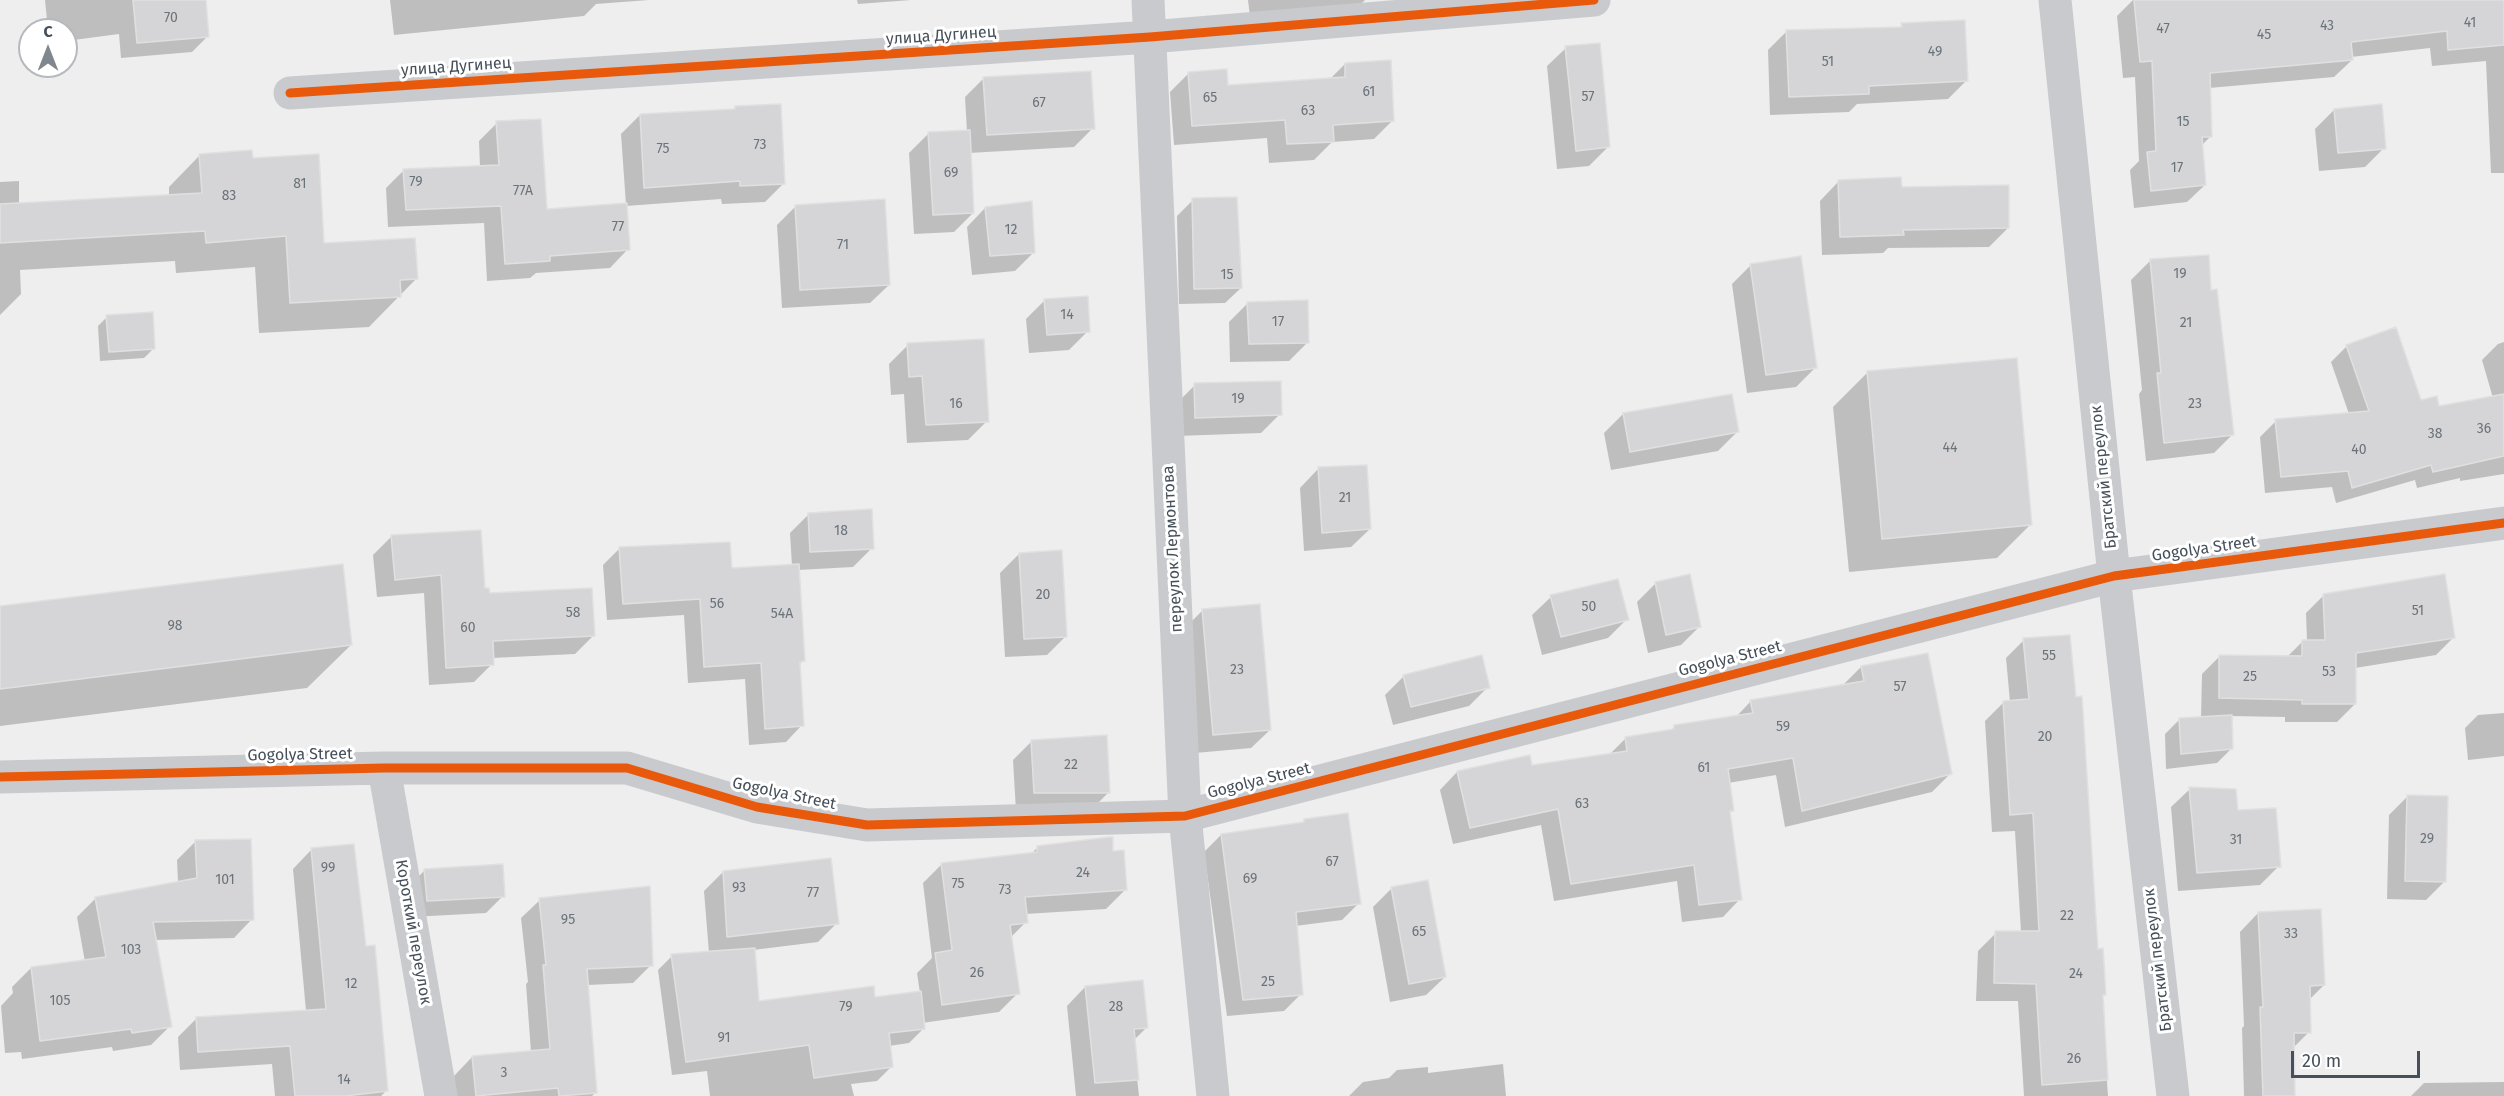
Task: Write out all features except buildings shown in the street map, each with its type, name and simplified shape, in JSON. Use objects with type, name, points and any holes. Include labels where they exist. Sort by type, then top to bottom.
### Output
[{"type":"street","name":"переулок Лермонтова","points":[[1148,0],[1185,816],[1214,1096]]},
{"type":"street","name":"улица Дугинец","points":[[290,93],[1150,37],[1594,0]]},
{"type":"street","name":"Братский переулок","points":[[2055,0],[2114,576],[2173,1096]]},
{"type":"street","name":"Gogolya Street","points":[[0,777],[384,768],[627,768],[757,807],[867,825],[1185,816],[2114,576],[2504,523]]},
{"type":"street","name":"Короткий переулок","points":[[384,768],[441,1096]]},
{"type":"cycle path","points":[[290,93],[1150,37],[1594,0]]},
{"type":"cycle path","points":[[0,777],[384,768],[627,768],[757,807],[867,825],[1185,816],[2114,576],[2504,523]]}]
